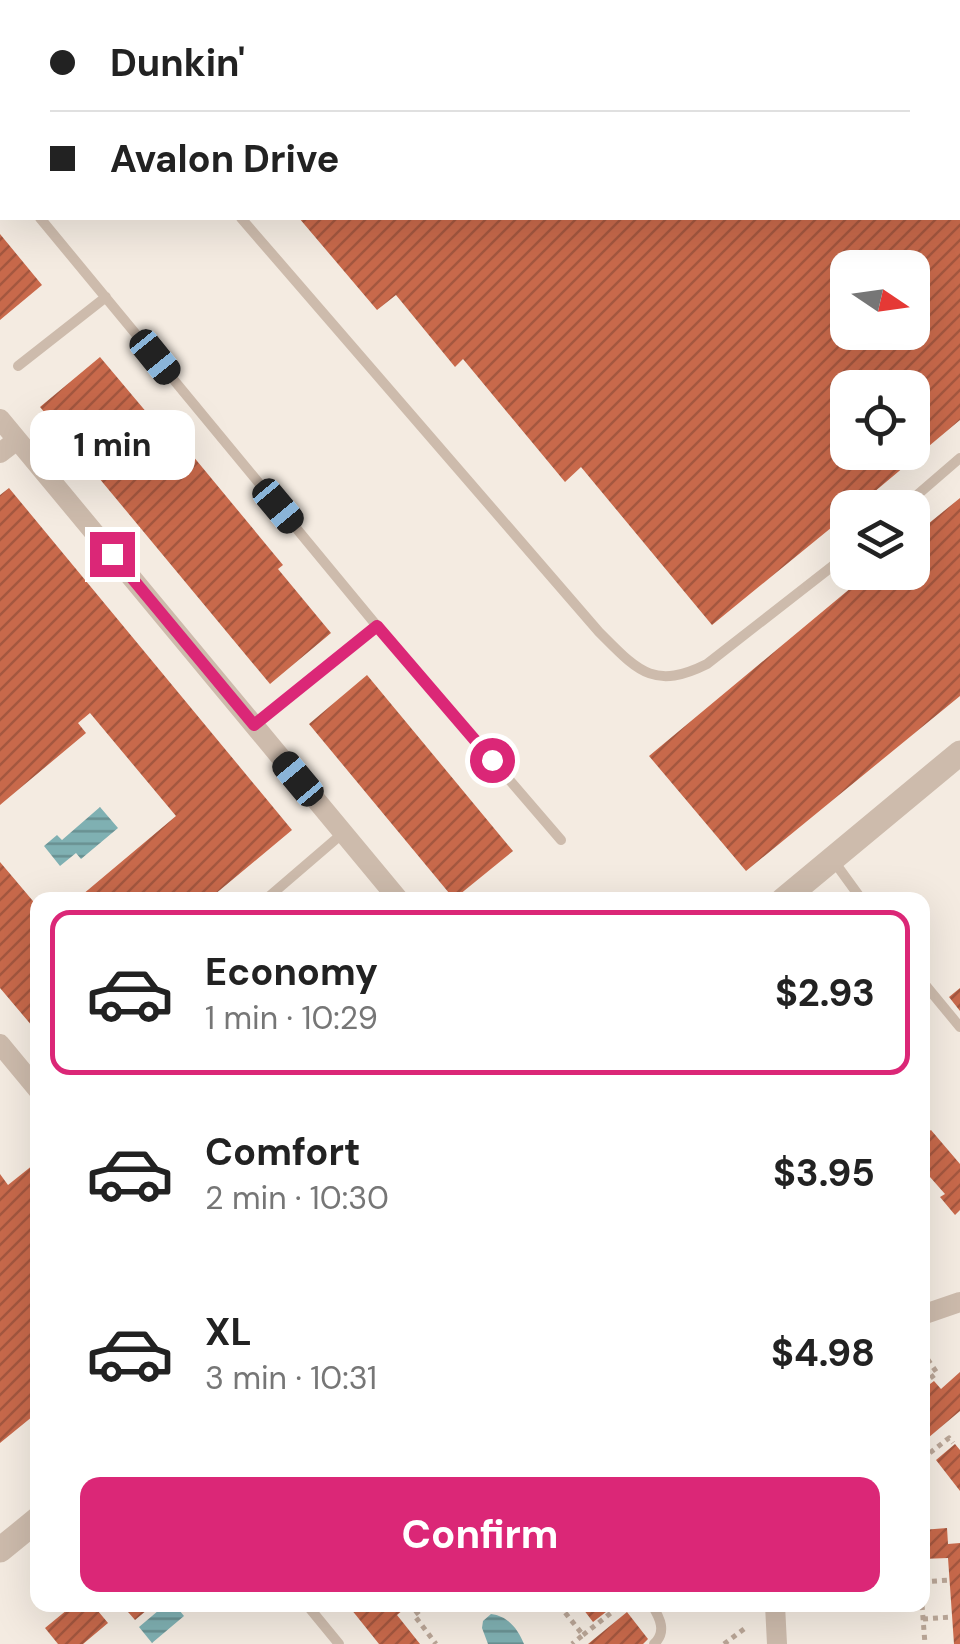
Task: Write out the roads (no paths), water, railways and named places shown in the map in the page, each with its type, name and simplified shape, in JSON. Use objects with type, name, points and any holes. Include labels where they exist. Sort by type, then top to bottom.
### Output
[{"type":"street","points":[[0,419],[392,892]]},
{"type":"street","points":[[0,453],[17,440]]},
{"type":"street","points":[[793,892],[960,753]]},
{"type":"street","points":[[0,1044],[30,1080]]},
{"type":"street","points":[[930,1312],[960,1302]]},
{"type":"street","points":[[0,1550],[30,1526]]},
{"type":"street","points":[[776,1612],[777,1644]]},
{"type":"lane","points":[[42,220],[377,626],[561,840]]},
{"type":"lane","points":[[243,220],[630,663],[655,676],[686,674],[707,664],[830,568]]},
{"type":"lane","points":[[18,366],[106,297]]},
{"type":"lane","points":[[923,490],[960,458]]},
{"type":"lane","points":[[254,725],[377,626]]},
{"type":"lane","points":[[273,892],[343,833]]},
{"type":"lane","points":[[832,859],[856,892]]},
{"type":"lane","points":[[930,989],[960,1027]]},
{"type":"lane","points":[[313,1612],[338,1644]]},
{"type":"lane","points":[[654,1644],[662,1634],[655,1612]]},
{"type":"water","points":[[100,807],[118,828],[81,859],[76,853],[60,866],[44,846],[57,835],[62,840]]},
{"type":"water","points":[[157,1612],[181,1612],[184,1616],[152,1643],[139,1627]]},
{"type":"water","points":[[491,1614],[512,1624],[524,1644],[488,1644],[482,1628]]}]
